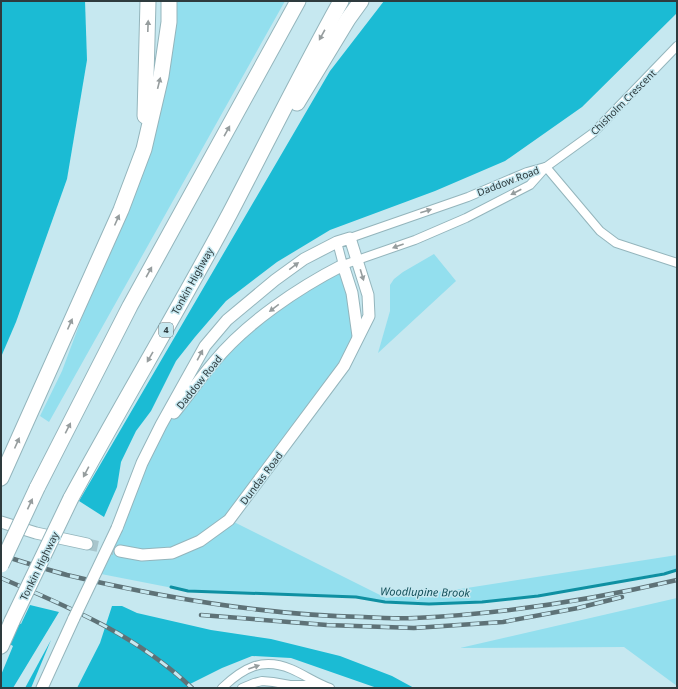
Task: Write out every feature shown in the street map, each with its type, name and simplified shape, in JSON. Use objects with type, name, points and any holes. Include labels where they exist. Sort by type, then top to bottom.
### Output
[{"type":"highway","points":[[144,149],[148,1]]},
{"type":"highway","points":[[1,478],[121,210],[144,149],[161,76],[170,1]]},
{"type":"highway","points":[[1,564],[130,306],[298,1]]},
{"type":"highway","name":"Tonkin Highway","points":[[1,646],[71,498],[159,343],[230,213],[341,1]]},
{"type":"highway","points":[[230,213],[348,19],[361,1]]},
{"type":"main road","name":"Daddow Road","points":[[42,688],[117,528],[142,464],[161,425],[205,346],[227,320],[275,280],[304,259],[337,242],[350,238]]},
{"type":"main road","name":"Dundas Road","points":[[120,551],[142,555],[172,553],[200,541],[230,520],[344,366],[369,316],[368,295],[350,238]]},
{"type":"main road","name":"Daddow Road","points":[[161,425],[188,397],[214,361],[244,331],[290,296],[343,265]]},
{"type":"main road","points":[[343,265],[352,293],[358,336]]},
{"type":"main road","points":[[1,522],[36,533],[87,544]]},
{"type":"main road","name":"Daddow Road","points":[[45,688],[49,673]]},
{"type":"street","name":"Chisholm Crescent","points":[[546,167],[594,133],[677,46]]},
{"type":"street","name":"Daddow Road","points":[[350,238],[468,197],[527,172],[546,167]]},
{"type":"street","name":"Daddow Road","points":[[343,265],[415,240],[466,218],[530,185],[546,167]]},
{"type":"street","points":[[546,167],[600,230],[616,243],[677,263]]},
{"type":"street","points":[[337,242],[343,265]]},
{"type":"street","points":[[222,688],[238,674],[254,666],[264,664],[273,664],[287,668],[330,688]]},
{"type":"street","points":[[242,688],[262,681],[290,685],[321,685]]},
{"type":"shaded area","points":[[1,1],[85,1],[87,60],[67,179],[16,322],[1,357]]},
{"type":"shaded area","points":[[177,1],[285,1],[49,422],[40,416],[62,371],[97,277],[130,204],[161,112],[173,48]]},
{"type":"shaded area","points":[[384,1],[677,1],[677,13],[582,107],[505,161],[435,191],[330,230],[277,262],[226,301],[176,361],[151,411],[136,431],[121,462],[117,487],[104,517],[79,501],[330,71]]},
{"type":"shaded area","points":[[434,254],[456,281],[378,353],[390,311],[390,285],[394,279],[403,272]]},
{"type":"shaded area","points":[[343,265],[358,336],[230,520],[386,598],[454,590],[677,555],[677,570],[538,596],[482,602],[429,604],[385,602],[356,597],[188,591],[96,573],[161,425],[244,331]]},
{"type":"shaded area","points":[[677,598],[677,686],[624,647],[460,648]]},
{"type":"shaded area","points":[[30,605],[59,612],[13,688],[1,688],[1,675],[13,646],[8,643],[16,622],[21,624]]},
{"type":"shaded area","points":[[112,606],[122,606],[137,613],[211,630],[271,639],[340,656],[392,676],[414,688],[377,688],[291,658],[252,656],[222,668],[190,684],[188,688],[77,688],[100,643]]},
{"type":"shaded area","points":[[51,640],[31,688],[25,688]]},
{"type":"waterway","name":"Woodlupine Brook","points":[[171,587],[188,591],[356,597],[385,602],[429,604],[482,602],[538,596],[664,574],[677,570]]},
{"type":"tunnel","points":[[87,544],[120,551]]},
{"type":"railway","points":[[1,555],[67,575],[177,598],[251,609],[326,616],[409,618],[481,613],[580,600],[677,580]]},
{"type":"railway","points":[[1,578],[102,624],[171,669],[192,688]]},
{"type":"railway","points":[[201,615],[327,625],[414,628],[503,622],[578,608],[622,597]]}]
